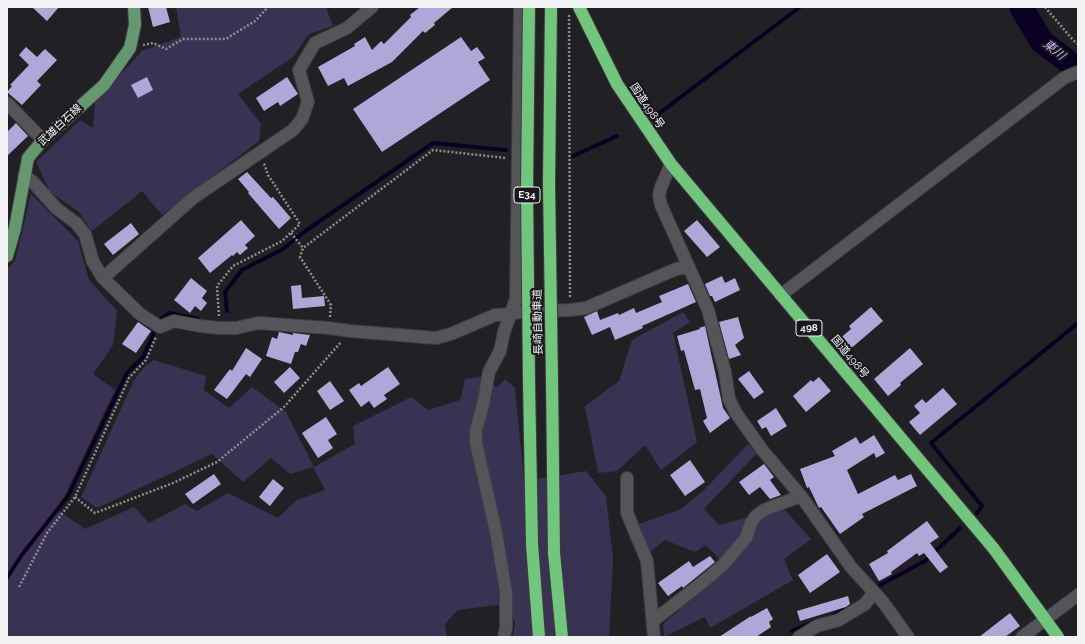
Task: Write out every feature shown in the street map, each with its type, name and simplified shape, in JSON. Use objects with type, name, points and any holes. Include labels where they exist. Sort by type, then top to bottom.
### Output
[{"type":"highway","name":"長崎自動車道","points":[[529,7],[527,189],[529,382],[532,544],[539,637]]},
{"type":"highway","name":"長崎自動車道","points":[[551,7],[549,184],[554,553],[562,637]]},
{"type":"highway","name":"国道498号","points":[[579,7],[617,84],[671,164],[994,549],[1058,637]]},
{"type":"main road","name":"武雄白石線","points":[[7,256],[15,228],[28,158],[43,140],[104,85],[130,48],[135,25],[134,7]]},
{"type":"street","points":[[103,278],[193,198],[294,130],[302,119],[308,102],[299,70],[315,43],[347,28],[372,7]]},
{"type":"street","points":[[504,637],[506,628],[506,592],[496,532],[476,443],[476,430],[483,405],[489,372],[500,351],[504,332],[512,314],[516,299],[520,7]]},
{"type":"street","points":[[781,295],[1064,78],[1078,72]]},
{"type":"street","points":[[7,103],[43,140]]},
{"type":"street","points":[[671,164],[661,187],[661,205],[708,310],[725,372],[729,399],[736,413],[763,451],[801,496],[851,567],[883,602],[908,637]]},
{"type":"street","points":[[24,176],[32,181],[56,208],[76,223],[85,234],[93,262],[103,278],[140,314],[160,327],[174,321],[219,328],[236,328],[258,323],[436,338],[451,334],[495,315],[586,308],[676,269],[689,267]]},
{"type":"street","points":[[627,478],[627,513],[647,561],[654,637]]},
{"type":"street","points":[[653,620],[723,565],[746,538],[751,523],[756,516],[764,510],[801,496]]},
{"type":"street","points":[[799,637],[817,626],[840,620],[865,604],[874,592]]},
{"type":"street","points":[[1022,637],[1078,595]]},
{"type":"path","points":[[130,48],[153,43],[166,49],[184,39],[226,39],[255,21],[268,7]]},
{"type":"path","points":[[1045,7],[1078,44]]},
{"type":"path","points":[[569,15],[570,310]]},
{"type":"path","points":[[329,328],[331,305],[300,257],[303,248],[433,150],[518,160]]},
{"type":"path","points":[[219,328],[220,309],[217,286],[234,266],[282,241],[300,224],[268,175],[261,151]]},
{"type":"path","points":[[291,233],[303,248]]},
{"type":"path","points":[[18,587],[47,533],[75,497],[129,378],[146,360],[160,327]]},
{"type":"path","points":[[75,497],[95,513],[173,483],[217,462],[284,407],[350,331]]},
{"type":"shaded area","points":[[176,7],[330,7],[326,8],[333,26],[309,34],[293,57],[238,94],[261,124],[259,141],[162,215],[142,191],[92,231],[79,212],[50,192],[36,162],[80,120],[93,128],[95,102],[142,51],[181,37]]},
{"type":"shaded area","points":[[31,194],[78,241],[89,280],[117,311],[113,345],[93,374],[115,390],[58,510],[85,529],[134,507],[149,523],[185,504],[197,511],[228,493],[278,518],[297,500],[325,490],[313,467],[290,474],[271,458],[243,482],[212,454],[97,508],[81,497],[134,380],[145,366],[154,360],[206,376],[204,390],[229,408],[252,387],[286,412],[314,467],[355,444],[353,426],[411,397],[428,410],[460,400],[465,379],[480,377],[497,388],[505,379],[515,388],[524,481],[586,471],[606,496],[613,558],[609,637],[513,637],[515,623],[504,604],[458,610],[445,624],[447,637],[7,637],[7,269],[15,261]]},
{"type":"shaded area","points":[[683,312],[690,322],[673,333],[697,442],[661,470],[645,445],[617,471],[598,473],[585,406],[619,381],[632,340]]},
{"type":"shaded area","points":[[748,444],[757,453],[704,509],[719,525],[783,508],[811,539],[784,559],[793,580],[710,628],[705,617],[664,637],[663,624],[728,568],[706,545],[695,552],[665,540],[647,554],[639,524],[681,509],[704,490]]},
{"type":"building","points":[[32,7],[59,7],[47,21]]},
{"type":"building","points":[[148,7],[166,7],[170,22],[153,27]]},
{"type":"building","points":[[420,7],[453,7],[434,23],[435,25],[425,33],[423,31],[392,62],[348,86],[344,78],[328,86],[318,67],[355,46],[354,44],[365,37],[372,50],[381,41],[384,44],[411,17],[410,15]]},
{"type":"building","points":[[461,37],[471,51],[477,47],[485,58],[478,62],[490,80],[382,152],[353,109]]},
{"type":"building","points":[[26,47],[37,57],[45,49],[57,60],[37,81],[41,85],[22,105],[7,92],[12,86],[10,85],[29,65],[19,55]]},
{"type":"building","points":[[147,77],[153,90],[138,98],[131,85]]},
{"type":"building","points":[[287,77],[298,94],[280,106],[278,102],[264,111],[256,98]]},
{"type":"building","points":[[16,123],[28,136],[7,156],[7,132]]},
{"type":"building","points":[[247,172],[271,198],[273,197],[291,218],[279,229],[238,179]]},
{"type":"building","points":[[241,220],[255,236],[245,245],[248,248],[240,255],[237,252],[233,256],[232,255],[210,273],[198,258]]},
{"type":"building","points":[[697,220],[720,247],[707,257],[684,231]]},
{"type":"building","points":[[131,223],[139,234],[113,255],[104,244]]},
{"type":"building","points":[[722,276],[725,283],[735,278],[740,290],[715,302],[712,296],[710,296],[705,284]]},
{"type":"building","points":[[191,278],[207,291],[202,298],[207,303],[201,311],[195,306],[190,313],[174,300]]},
{"type":"building","points":[[688,284],[696,302],[642,326],[643,328],[615,340],[610,327],[592,335],[584,317],[597,311],[600,320],[618,313],[619,315],[634,308],[636,313],[662,302],[659,296]]},
{"type":"building","points":[[301,285],[302,298],[324,296],[325,306],[293,309],[291,286]]},
{"type":"building","points":[[871,307],[883,321],[848,351],[838,340],[851,329],[849,326]]},
{"type":"building","points":[[738,317],[744,338],[735,345],[741,355],[729,359],[719,322]]},
{"type":"building","points":[[138,322],[151,331],[136,353],[122,344]]},
{"type":"building","points":[[705,326],[723,408],[730,418],[710,433],[703,421],[707,418],[700,389],[695,390],[684,350],[681,351],[677,336]]},
{"type":"building","points":[[279,332],[293,335],[293,333],[310,335],[306,346],[301,344],[298,352],[295,352],[291,364],[266,356],[272,337],[277,339]]},
{"type":"building","points":[[246,348],[262,359],[250,377],[246,374],[227,399],[214,390],[230,369],[232,371]]},
{"type":"building","points":[[910,348],[923,364],[900,383],[901,385],[888,396],[874,379]]},
{"type":"building","points":[[290,367],[300,378],[284,393],[274,382]]},
{"type":"building","points":[[388,367],[400,384],[384,395],[387,399],[374,408],[369,401],[361,407],[349,390],[359,383],[361,386]]},
{"type":"building","points":[[749,371],[764,392],[754,399],[738,379]]},
{"type":"building","points":[[819,377],[831,391],[806,412],[793,396],[811,380],[813,382]]},
{"type":"building","points":[[330,381],[344,401],[330,410],[317,391]]},
{"type":"building","points":[[943,388],[957,404],[920,435],[909,422],[920,413],[914,406],[922,399],[926,403]]},
{"type":"building","points":[[776,408],[787,426],[771,436],[766,427],[762,429],[757,421]]},
{"type":"building","points":[[326,417],[337,434],[328,440],[333,448],[318,458],[302,433]]},
{"type":"building","points":[[874,435],[885,453],[876,458],[874,453],[847,470],[858,494],[895,475],[898,480],[911,474],[917,486],[862,514],[864,517],[840,534],[821,507],[819,508],[809,487],[807,488],[800,469],[835,456],[832,451],[856,437],[860,444]]},
{"type":"building","points":[[690,460],[705,482],[685,496],[670,475]]},
{"type":"building","points":[[764,464],[774,477],[770,480],[781,495],[770,499],[760,487],[749,495],[739,482]]},
{"type":"building","points":[[214,474],[221,484],[193,504],[185,494]]},
{"type":"building","points":[[273,479],[284,488],[270,506],[259,497]]},
{"type":"building","points":[[927,521],[939,537],[930,543],[948,567],[940,573],[924,553],[919,556],[917,553],[891,572],[892,574],[879,581],[869,564],[888,553],[887,551]]},
{"type":"building","points":[[827,554],[840,572],[810,593],[798,575]]},
{"type":"building","points":[[710,556],[715,562],[683,588],[682,586],[668,596],[658,583],[689,561],[693,567]]},
{"type":"building","points":[[848,596],[850,604],[846,607],[800,621],[797,611]]},
{"type":"building","points":[[767,608],[773,619],[769,622],[771,627],[756,637],[719,637],[751,616]]},
{"type":"building","points":[[1010,613],[1020,626],[1005,637],[979,637]]},
{"type":"waterway","points":[[653,118],[800,7]]},
{"type":"waterway","name":"東川","points":[[1021,7],[1042,42],[1078,69]]},
{"type":"waterway","points":[[573,156],[617,136]]},
{"type":"waterway","points":[[227,311],[225,292],[242,270],[283,249],[304,232],[433,143],[506,150]]},
{"type":"waterway","points":[[158,321],[170,313],[198,319]]},
{"type":"waterway","points":[[977,513],[982,506],[931,443],[1078,323]]},
{"type":"waterway","points":[[7,578],[21,556],[68,496],[127,373],[143,357],[154,333]]},
{"type":"waterway","points":[[880,585],[925,561],[960,528]]},
{"type":"waterway","points":[[832,616],[850,606]]},
{"type":"waterway","points":[[792,631],[816,621]]}]
